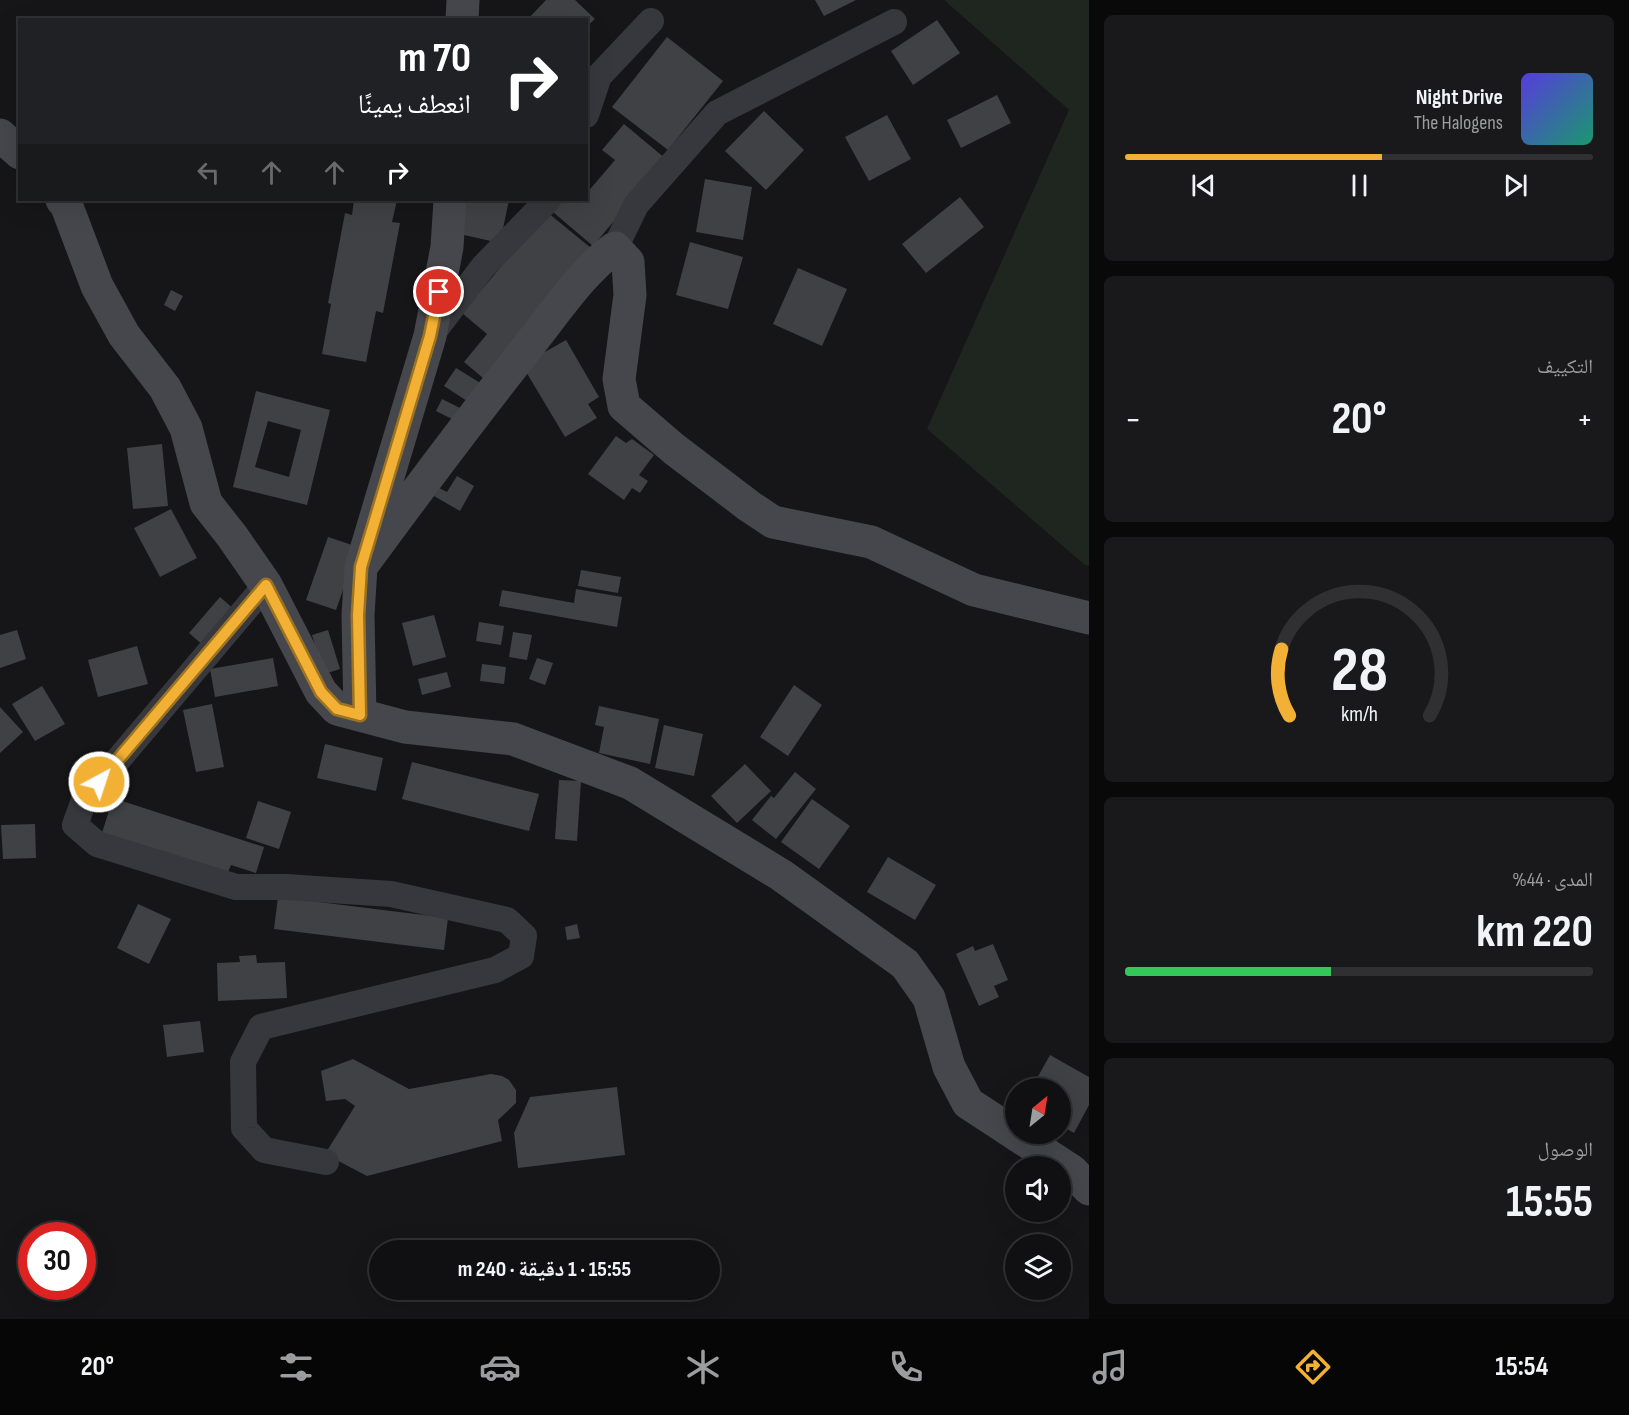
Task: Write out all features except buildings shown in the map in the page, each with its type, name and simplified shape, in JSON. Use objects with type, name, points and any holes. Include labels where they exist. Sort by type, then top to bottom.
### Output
[{"type":"street","points":[[462,18],[463,0]]},
{"type":"street","points":[[588,109],[599,76],[651,21]]},
{"type":"street","points":[[361,567],[466,425],[573,290],[615,248],[636,205],[717,113],[894,22]]},
{"type":"street","points":[[0,135],[18,151]]},
{"type":"street","points":[[63,201],[97,286],[124,335],[165,388],[186,429],[206,503],[266,585],[321,692],[337,709],[405,727],[513,739],[630,783],[781,875],[905,964],[929,998],[949,1067],[968,1103],[1072,1171],[1089,1189]]},
{"type":"street","points":[[360,715],[358,615],[361,567],[430,336],[447,247],[450,201]]},
{"type":"street","points":[[430,336],[483,267],[547,201]]},
{"type":"street","points":[[615,248],[628,262],[630,295],[619,380],[624,406],[674,449],[773,522],[871,542],[974,590],[1089,618]]},
{"type":"street","points":[[266,585],[84,800],[75,825],[97,844],[236,887],[286,887],[391,894],[507,920],[524,936],[521,956],[495,970],[261,1027],[243,1062],[244,1128],[264,1150],[326,1162]]},
{"type":"shaded area","points":[[944,0],[1089,0],[1089,566],[1085,565],[927,429],[1069,110]]},
{"type":"route","points":[[99,782],[266,585],[321,692],[337,709],[360,715],[358,615],[361,567],[430,336],[439,292]]}]
